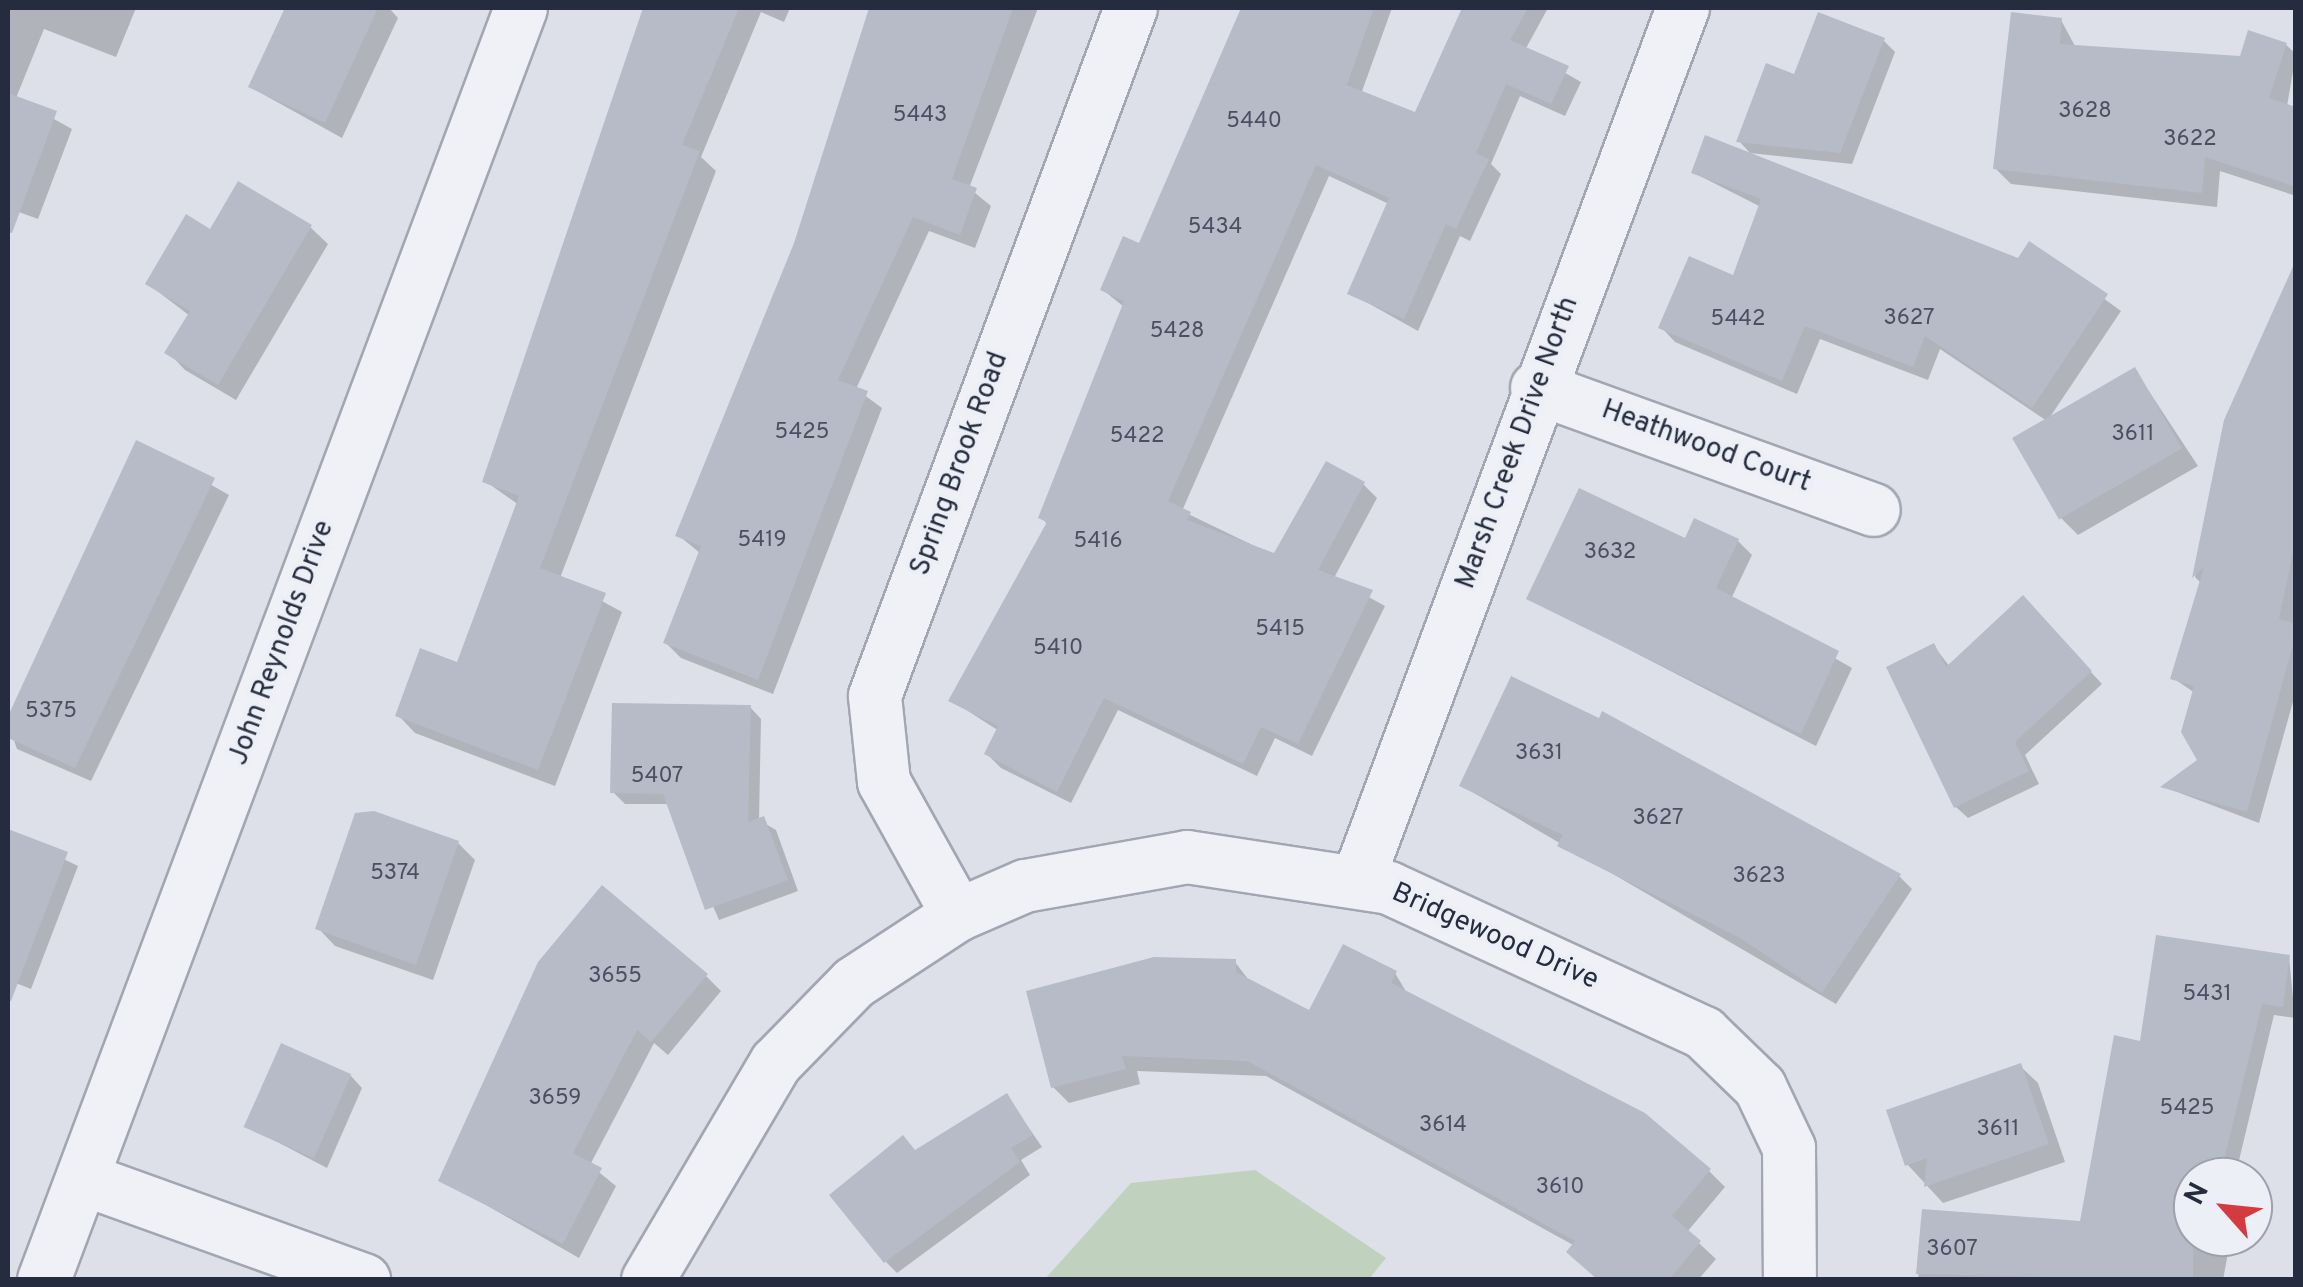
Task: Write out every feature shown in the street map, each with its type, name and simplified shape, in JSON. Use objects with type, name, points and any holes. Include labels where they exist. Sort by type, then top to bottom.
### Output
[{"type":"street","name":"John Reynolds Drive","points":[[44,1280],[521,8]]},
{"type":"street","name":"Spring Brook Road","points":[[958,915],[884,782],[875,696],[1130,8]]},
{"type":"street","name":"Marsh Creek Drive North","points":[[1358,880],[1538,388],[1684,8]]},
{"type":"street","name":"Heathwood Court","points":[[1538,388],[1874,510]]},
{"type":"street","name":"Bridgewood Drive","points":[[648,1280],[736,1123],[801,1033],[854,982],[958,915],[1025,886],[1127,862],[1245,861],[1358,880],[1479,925],[1704,1034],[1742,1064],[1789,1148],[1790,1280]]},
{"type":"street","points":[[83,1179],[364,1280]]},
{"type":"green space","points":[[1255,1170],[1386,1258],[1369,1279],[1045,1279],[1131,1183]]},
{"type":"building","points":[[285,8],[378,8],[325,123],[248,87]]},
{"type":"building","points":[[643,8],[739,8],[682,145],[700,151],[540,568],[606,593],[538,770],[395,716],[420,648],[457,662],[519,496],[482,482]]},
{"type":"building","points":[[869,8],[1013,8],[952,179],[977,188],[960,235],[913,217],[838,380],[868,391],[758,680],[663,643],[701,546],[675,536],[794,243]]},
{"type":"building","points":[[1241,8],[1374,8],[1347,85],[1415,112],[1462,8],[1528,8],[1510,40],[1569,66],[1551,104],[1506,84],[1476,153],[1489,159],[1456,229],[1446,224],[1404,319],[1347,294],[1389,198],[1316,165],[1168,501],[1191,512],[1187,520],[1274,553],[1326,461],[1365,482],[1318,570],[1373,590],[1298,744],[1261,727],[1243,764],[1104,698],[1057,792],[984,754],[998,726],[948,701],[1047,522],[1038,518],[1124,301],[1100,290],[1123,236],[1139,243]]},
{"type":"building","points":[[1818,12],[1885,38],[1840,153],[1736,142],[1766,63],[1794,74]]},
{"type":"building","points":[[2011,12],[2062,18],[2060,44],[2240,56],[2248,30],[2287,43],[2269,98],[2296,107],[2296,187],[2205,157],[2202,193],[1993,169]]},
{"type":"building","points":[[8,93],[57,111],[12,233],[8,232]]},
{"type":"building","points":[[1705,135],[2018,258],[2029,241],[2108,294],[2032,408],[1925,336],[1913,367],[1805,326],[1782,381],[1658,328],[1689,256],[1733,275],[1761,199],[1691,173]]},
{"type":"building","points":[[238,181],[312,225],[218,385],[164,353],[190,311],[145,284],[186,214],[210,229]]},
{"type":"building","points":[[2296,260],[2296,539],[2279,619],[2296,624],[2296,634],[2247,812],[2160,787],[2197,760],[2181,732],[2194,686],[2170,679],[2204,567],[2192,578],[2224,420]]},
{"type":"building","points":[[2135,367],[2182,448],[2059,519],[2012,438]]},
{"type":"building","points":[[136,440],[215,478],[75,768],[8,738],[8,716]]},
{"type":"building","points":[[1579,488],[1685,538],[1694,518],[1739,539],[1716,588],[1839,651],[1801,734],[1526,599]]},
{"type":"building","points":[[2023,595],[2092,671],[2015,742],[2029,771],[1954,808],[1886,667],[1934,643],[1946,667]]},
{"type":"building","points":[[1511,676],[1599,718],[1602,711],[1901,874],[1822,993],[1740,938],[1557,846],[1563,835],[1459,786]]},
{"type":"building","points":[[612,703],[751,705],[748,822],[764,816],[788,880],[705,910],[663,794],[610,793]]},
{"type":"building","points":[[374,811],[459,841],[416,965],[315,929],[355,813]]},
{"type":"building","points":[[8,829],[68,852],[11,1001],[8,1001]]},
{"type":"building","points":[[602,885],[708,974],[651,1042],[637,1030],[573,1153],[602,1168],[563,1244],[438,1181],[538,962]]},
{"type":"building","points":[[2156,935],[2290,955],[2283,1007],[2262,1004],[2225,1157],[2173,1157],[2173,1257],[2193,1257],[2193,1280],[1916,1274],[1922,1209],[2080,1221],[2114,1035],[2140,1041]]},
{"type":"building","points":[[1343,944],[1397,971],[1391,983],[1645,1113],[1711,1169],[1672,1216],[1701,1241],[1669,1280],[1598,1280],[1566,1252],[1575,1241],[1247,1061],[1122,1056],[1126,1069],[1051,1088],[1026,991],[1154,957],[1236,959],[1236,972],[1309,1010]]},
{"type":"building","points":[[281,1043],[351,1074],[314,1158],[244,1127]]},
{"type":"building","points":[[2021,1063],[2049,1144],[1924,1187],[1927,1158],[1905,1166],[1886,1110]]},
{"type":"building","points":[[1007,1093],[1033,1135],[1011,1148],[1020,1162],[884,1263],[829,1195],[903,1135],[915,1150]]}]
